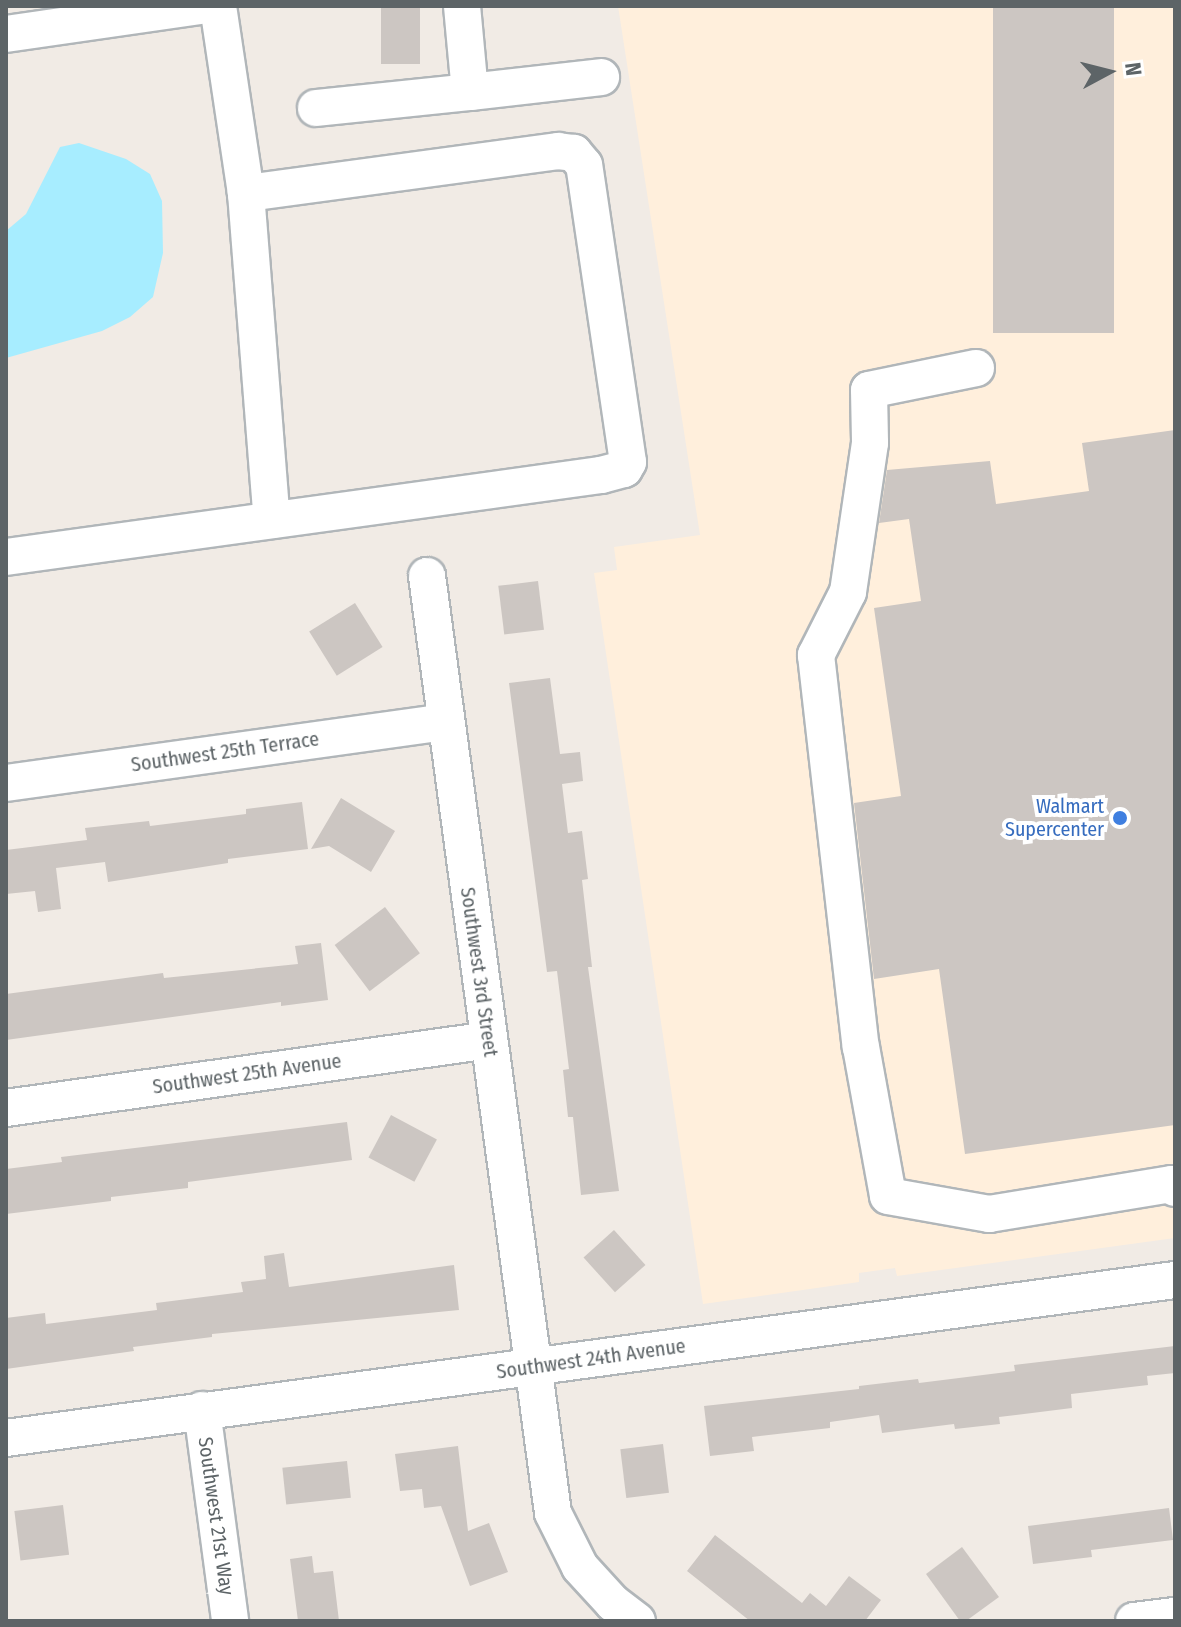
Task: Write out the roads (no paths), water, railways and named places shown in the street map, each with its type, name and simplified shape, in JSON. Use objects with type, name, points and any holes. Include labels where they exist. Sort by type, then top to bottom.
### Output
[{"type":"street","points":[[11,40],[200,6]]},
{"type":"street","points":[[218,6],[246,193],[272,520]]},
{"type":"street","points":[[462,6],[470,92]]},
{"type":"street","points":[[316,108],[601,77]]},
{"type":"street","points":[[6,557],[615,473],[624,469],[628,462],[584,165],[574,153],[558,151],[246,193]]},
{"type":"street","points":[[976,368],[869,390],[870,443],[848,592],[816,655],[861,1047],[888,1196],[989,1214],[1174,1179]]},
{"type":"street","name":"Southwest 3rd Street","points":[[427,576],[444,722],[553,1513],[580,1567],[613,1603],[637,1621]]},
{"type":"street","name":"Southwest 25th Terrace","points":[[6,783],[444,722]]},
{"type":"street","name":"Southwest 25th Avenue","points":[[6,1108],[488,1040]]},
{"type":"street","name":"Southwest 24th Avenue","points":[[6,1438],[1175,1280]]},
{"type":"street","name":"Southwest 21st Way","points":[[202,1410],[230,1621]]},
{"type":"street","points":[[1134,1621],[1175,1616]]},
{"type":"water","points":[[79,143],[126,159],[150,174],[162,201],[163,253],[153,297],[130,317],[102,331],[6,358],[6,231],[26,214],[60,147]]},
{"type":"place","name":"Walmart Supercenter","points":[[1120,818]]}]
